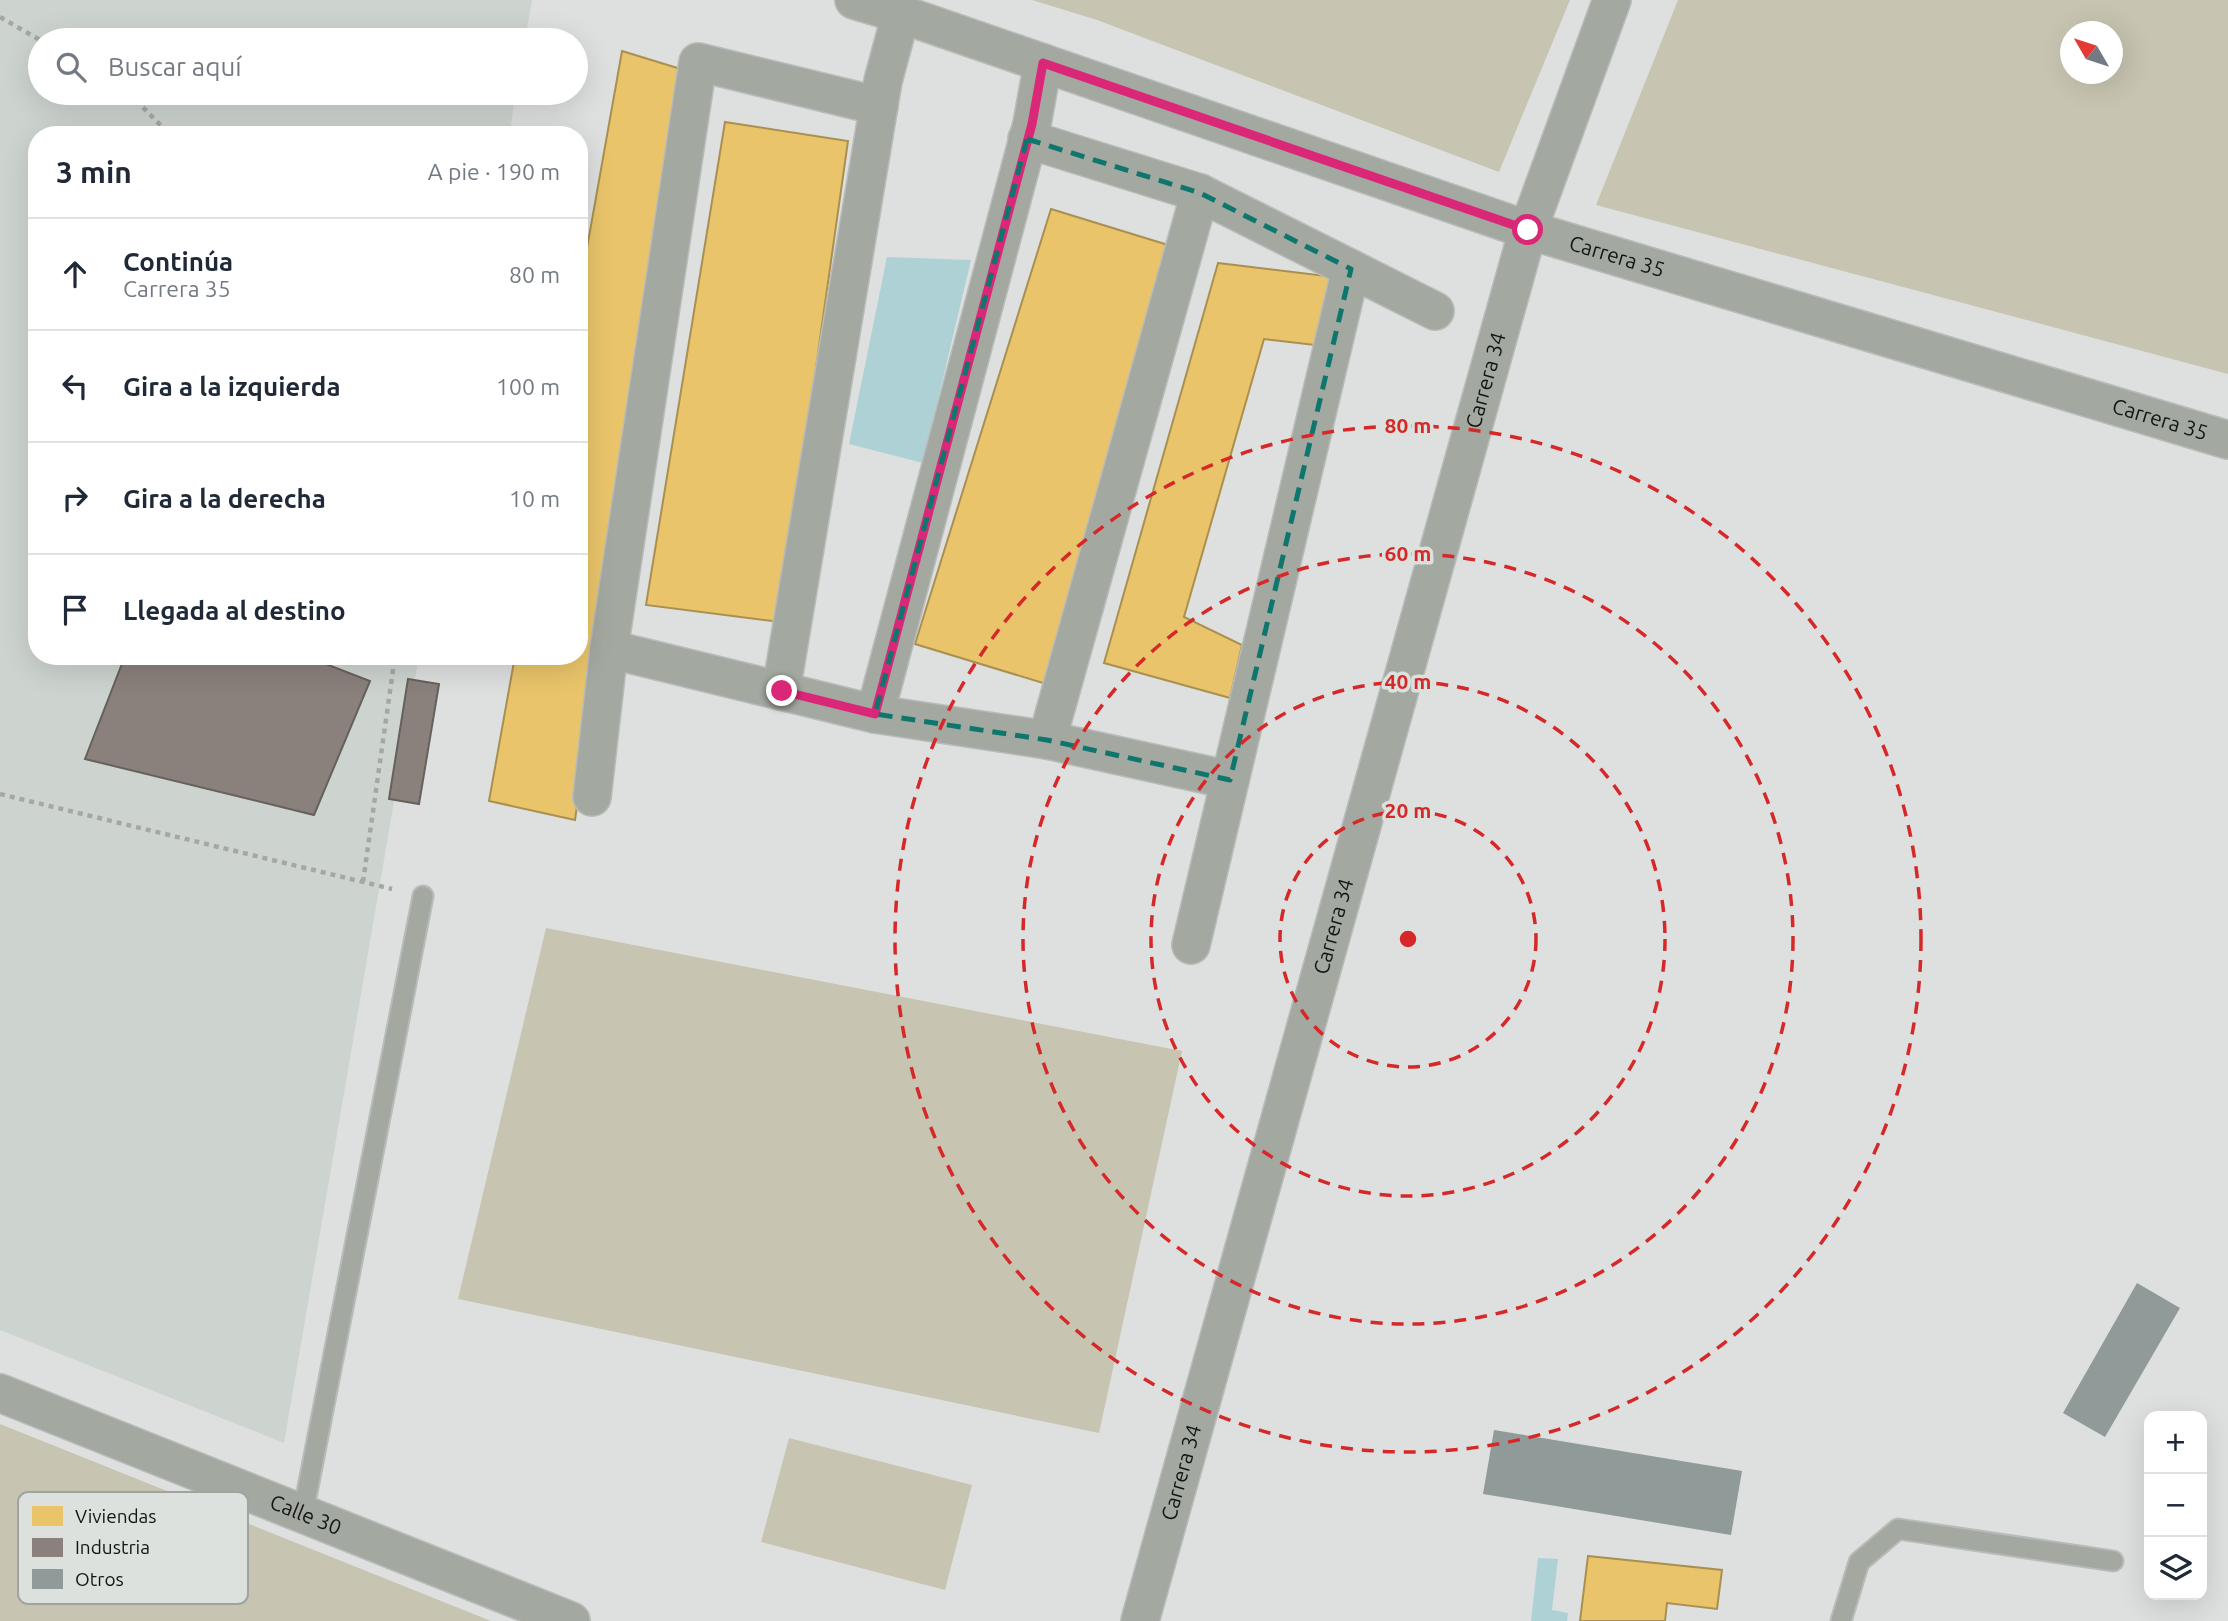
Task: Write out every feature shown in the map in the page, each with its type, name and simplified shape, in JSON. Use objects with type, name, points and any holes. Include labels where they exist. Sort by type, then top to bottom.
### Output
[{"type":"street","name":"Carrera 35","points":[[854,0],[1528,230],[2228,440]]},
{"type":"street","name":"Carrera 34","points":[[1140,1621],[1528,230],[1612,0]]},
{"type":"street","points":[[782,691],[879,106],[901,14]]},
{"type":"street","points":[[592,797],[609,649],[698,62],[879,106]]},
{"type":"street","points":[[875,714],[1032,124],[1043,63]]},
{"type":"street","points":[[1027,139],[1200,193],[1435,311]]},
{"type":"street","points":[[1047,740],[1200,193]]},
{"type":"street","points":[[1191,945],[1351,269]]},
{"type":"street","points":[[609,649],[875,714],[1047,740],[1230,780]]},
{"type":"street","name":"Calle 30","points":[[0,1393],[571,1621]]},
{"type":"lane","points":[[303,1513],[423,896]]},
{"type":"lane","points":[[1841,1621],[1860,1562],[1898,1529],[2113,1561]]},
{"type":"path","points":[[0,17],[28,33]]},
{"type":"path","points":[[141,105],[161,126]]},
{"type":"path","points":[[363,882],[395,665]]},
{"type":"path","points":[[0,794],[423,896]]},
{"type":"highlighted area","points":[[1027,139],[1200,193],[1351,269],[1230,780],[1047,740],[875,714]]},
{"type":"shaded area","points":[[0,0],[532,0],[527,28],[28,28],[28,105],[514,105],[510,126],[28,126],[28,665],[417,665],[284,1443],[0,1330]]},
{"type":"shaded area","points":[[1032,0],[1570,0],[1499,172],[1097,20]]},
{"type":"shaded area","points":[[1678,0],[2228,0],[2228,374],[1596,205]]},
{"type":"shaded area","points":[[546,928],[1182,1051],[1099,1433],[458,1299]]},
{"type":"shaded area","points":[[0,1424],[169,1492],[18,1492],[18,1604],[248,1604],[248,1524],[491,1621],[0,1621]]},
{"type":"shaded area","points":[[789,1438],[972,1485],[945,1590],[761,1542]]},
{"type":"water","points":[[887,257],[971,260],[923,463],[849,444]]},
{"type":"water","points":[[1538,1558],[1558,1559],[1552,1610],[1568,1613],[1567,1621],[1531,1621]]},
{"type":"building: Viviendas","points":[[622,51],[684,70],[575,820],[489,801],[513,665],[588,665],[588,242]]},
{"type":"building: Viviendas","points":[[725,122],[848,141],[780,622],[646,605]]},
{"type":"building: Viviendas","points":[[1051,209],[1168,245],[1053,686],[915,644]]},
{"type":"building: Viviendas","points":[[1218,263],[1343,278],[1323,346],[1264,339],[1184,617],[1242,645],[1230,698],[1104,663]]},
{"type":"building: Viviendas","points":[[1588,1556],[1722,1570],[1717,1609],[1667,1603],[1665,1621],[1580,1621]]},
{"type":"building: Industria","points":[[122,665],[328,665],[370,681],[314,815],[85,759]]},
{"type":"building: Industria","points":[[408,679],[439,684],[419,804],[389,799]]},
{"type":"building: Otros","points":[[2137,1283],[2180,1308],[2105,1437],[2063,1413]]},
{"type":"building: Otros","points":[[1494,1430],[1742,1471],[1731,1535],[1483,1494]]},
{"type":"route","points":[[782,691],[875,714],[1032,124],[1043,63],[1528,230]]}]
